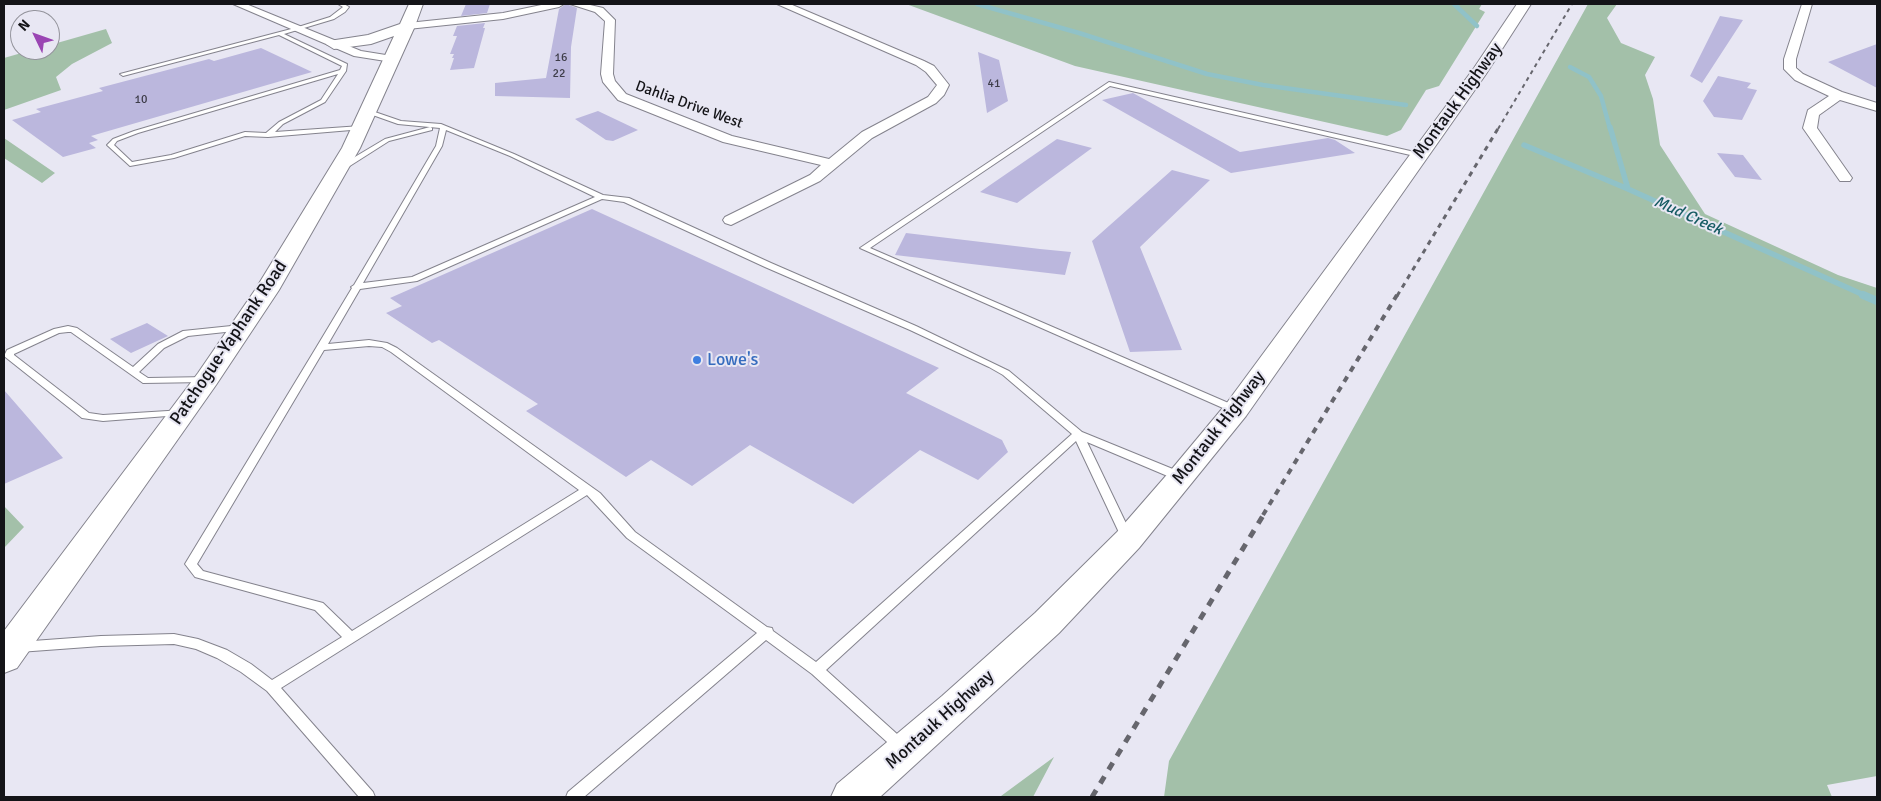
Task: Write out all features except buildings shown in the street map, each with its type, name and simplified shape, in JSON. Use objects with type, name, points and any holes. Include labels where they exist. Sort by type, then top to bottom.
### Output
[{"type":"main road","name":"Patchogue-Yaphank Road","points":[[6,651],[184,412],[242,328],[340,168],[365,120],[408,26],[416,4]]},
{"type":"main road","name":"Montauk Highway","points":[[851,797],[907,751],[1047,623],[1128,540],[1182,477],[1236,410],[1508,30],[1524,4]]},
{"type":"main road","points":[[334,44],[371,39],[408,26]]},
{"type":"street","points":[[238,4],[368,57],[392,59]]},
{"type":"street","points":[[408,26],[503,16],[558,4]]},
{"type":"street","name":"Dahlia Drive West","points":[[575,4],[599,10],[610,20],[607,74],[609,82],[622,97],[643,107],[728,139],[833,164]]},
{"type":"street","points":[[731,220],[815,178],[867,135],[932,100],[940,92],[943,85],[938,77],[920,64],[782,4]]},
{"type":"street","points":[[1807,4],[1790,59],[1790,69],[1799,77],[1838,95],[1877,107]]},
{"type":"street","points":[[1838,95],[1813,113],[1810,128],[1845,178]]},
{"type":"lane","points":[[123,74],[280,34],[332,18],[343,12],[346,7],[340,4]]},
{"type":"lane","points":[[268,134],[281,123],[322,101],[343,71],[345,65],[280,34]]},
{"type":"lane","points":[[343,71],[136,132],[115,140],[110,145],[130,164],[172,157],[244,134],[268,134],[365,120],[444,127],[512,155],[601,197],[626,200],[992,365],[1006,374],[1078,434],[1182,477]]},
{"type":"lane","points":[[1236,410],[864,248],[1110,84],[1419,155]]},
{"type":"lane","points":[[340,168],[387,140],[444,127]]},
{"type":"lane","points":[[351,638],[319,606],[199,574],[191,564],[440,146],[444,127]]},
{"type":"lane","points":[[355,287],[414,279],[601,197]]},
{"type":"lane","points":[[133,372],[161,346],[186,333],[242,328]]},
{"type":"lane","points":[[184,412],[103,418],[86,416],[9,356],[14,348],[57,330],[68,329],[74,330],[146,382],[207,379]]},
{"type":"lane","points":[[321,348],[369,343],[384,344],[394,350],[587,490],[631,535],[817,670],[907,751]]},
{"type":"lane","points":[[1078,434],[1128,540]]},
{"type":"lane","points":[[817,670],[1078,434]]},
{"type":"lane","points":[[272,687],[587,490]]},
{"type":"lane","points":[[573,797],[767,632]]},
{"type":"lane","points":[[6,651],[101,641],[174,640],[198,644],[222,654],[246,668],[272,687],[368,797]]},
{"type":"green space","points":[[906,4],[1482,4],[1479,9],[1485,12],[1439,86],[1426,90],[1401,130],[1387,136],[1075,66]]},
{"type":"green space","points":[[1588,4],[1617,4],[1607,18],[1621,43],[1655,57],[1645,75],[1653,99],[1660,145],[1705,214],[1838,275],[1877,288],[1877,776],[1827,785],[1832,797],[1164,797],[1169,761]]},
{"type":"green space","points":[[106,29],[112,43],[72,64],[56,77],[61,90],[4,110],[4,58],[10,56],[10,60],[60,60],[60,42]]},
{"type":"green space","points":[[4,138],[55,173],[42,183],[4,158]]},
{"type":"green space","points":[[4,506],[24,527],[4,548]]},
{"type":"green space","points":[[1054,757],[1033,797],[1000,797],[1001,796]]},
{"type":"waterway","points":[[977,4],[1079,33],[1207,74],[1263,85],[1406,105]]},
{"type":"waterway","name":"Mud Creek","points":[[1454,4],[1477,26]]},
{"type":"waterway","name":"Mud Creek","points":[[1570,67],[1589,77],[1601,96],[1610,129]]},
{"type":"waterway","name":"Mud Creek","points":[[1610,127],[1628,189]]},
{"type":"waterway","points":[[1524,145],[1628,189]]},
{"type":"waterway","name":"Mud Creek","points":[[1628,189],[1866,296]]},
{"type":"waterway","name":"Mud Creek","points":[[1863,295],[1877,301]]},
{"type":"railway","points":[[1498,129],[1572,4]]},
{"type":"railway","points":[[1397,296],[1499,127]]},
{"type":"railway","points":[[1263,515],[1397,295]]},
{"type":"railway","points":[[1092,797],[1264,514]]},
{"type":"place","name":"Lowe's","points":[[697,360]]}]
